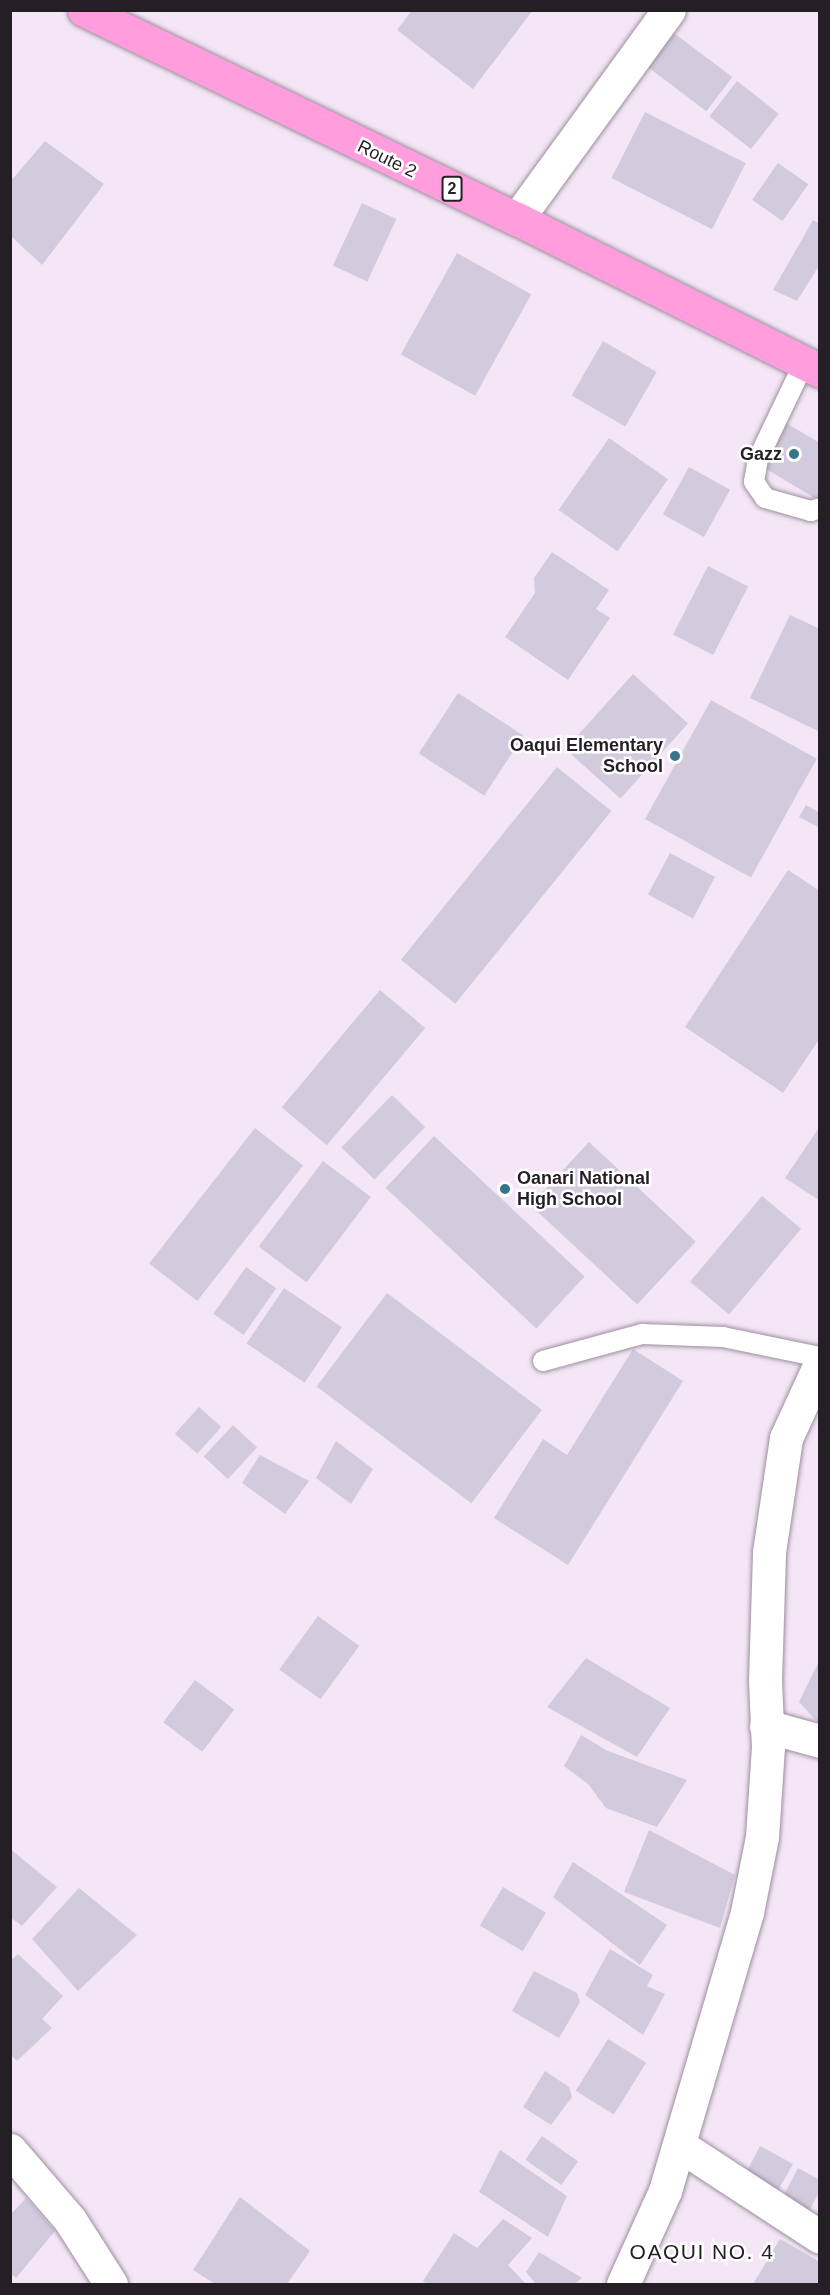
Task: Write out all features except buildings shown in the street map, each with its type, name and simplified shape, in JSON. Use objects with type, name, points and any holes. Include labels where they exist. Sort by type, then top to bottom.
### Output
[{"type":"highway","name":"Route 2","points":[[84,10],[517,219],[812,367]]},
{"type":"street","points":[[517,219],[669,10]]},
{"type":"street","points":[[623,2284],[665,2191],[747,1912],[762,1837],[769,1552],[784,1450],[819,1364]]},
{"type":"street","points":[[766,1726],[819,1741]]},
{"type":"street","points":[[679,2145],[819,2237]]},
{"type":"street","points":[[10,2150],[70,2220],[111,2284]]},
{"type":"lane","points":[[812,367],[758,459],[754,482],[765,498],[811,511],[819,508]]},
{"type":"lane","points":[[543,1361],[642,1334],[723,1337],[819,1357]]},
{"type":"place","name":"Gazz","points":[[794,454]]},
{"type":"place","name":"Oaqui Elementary School","points":[[675,756]]},
{"type":"place","name":"Oanari National High School","points":[[505,1189]]},
{"type":"district","name":"OAQUI NO. 4","points":[[702,2252]]}]
